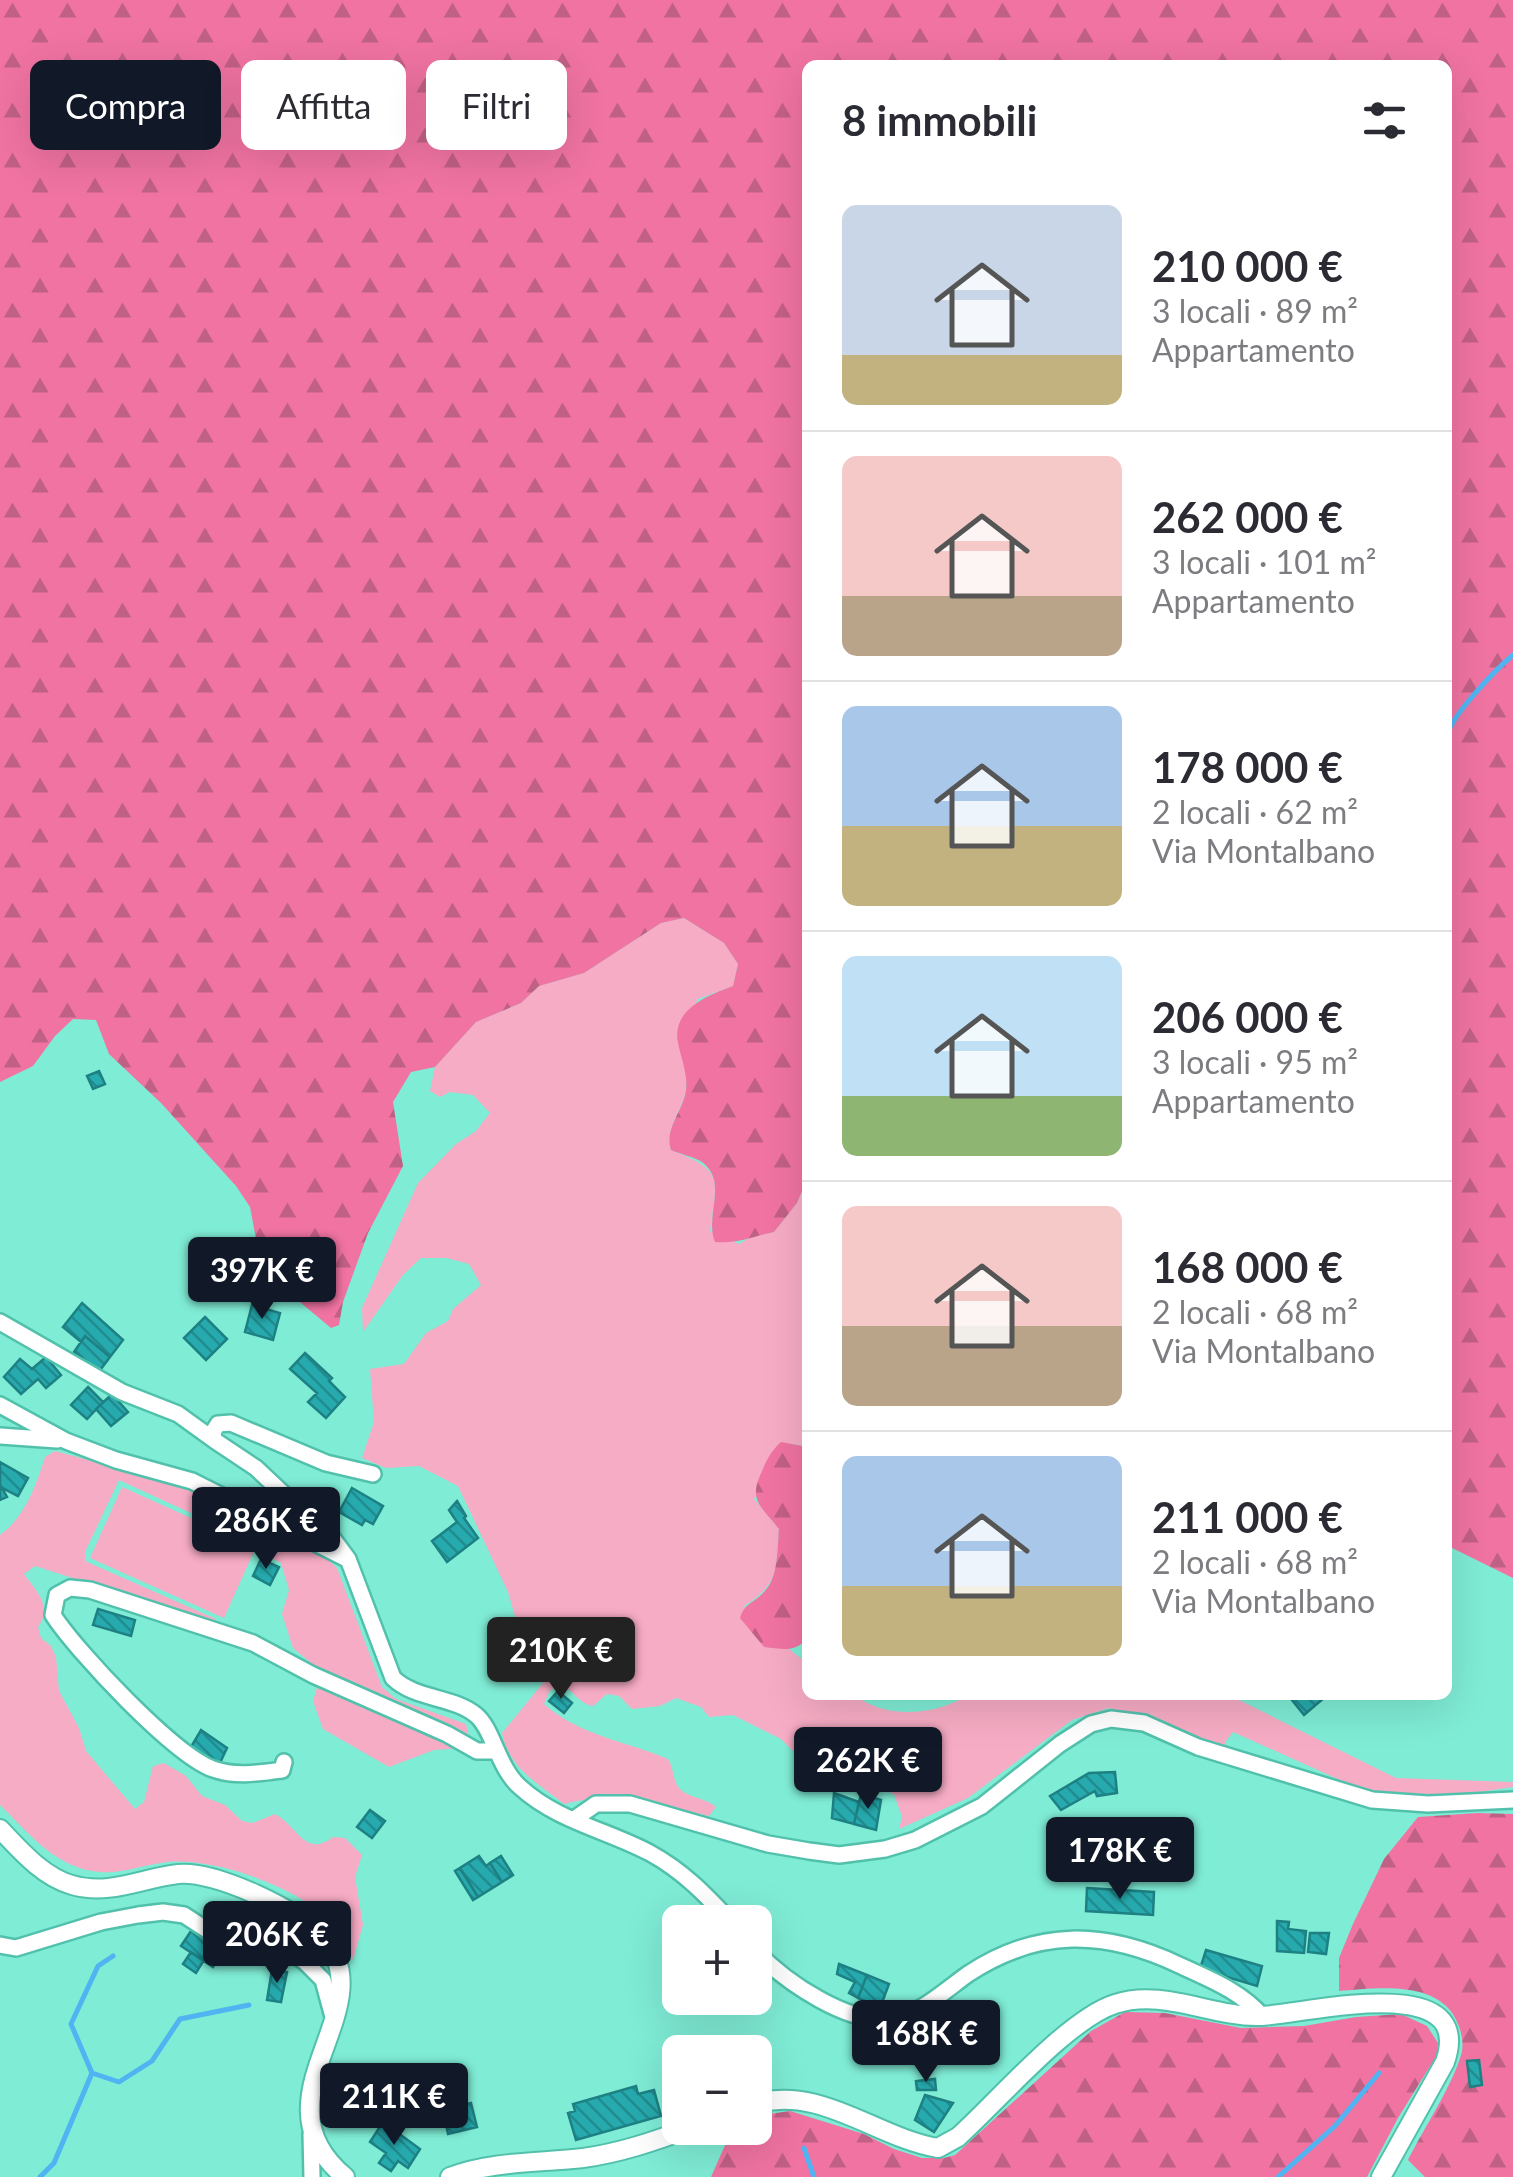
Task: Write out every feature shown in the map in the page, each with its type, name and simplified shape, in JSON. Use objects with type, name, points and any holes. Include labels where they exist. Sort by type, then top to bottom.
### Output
[{"type":"street","points":[[0,1322],[122,1392],[178,1414],[276,1485],[328,1532],[348,1560],[392,1678],[404,1688],[474,1713],[483,1722],[494,1751],[518,1786],[573,1820],[648,1852],[687,1876],[715,1905]]},
{"type":"street","points":[[0,1405],[66,1441],[192,1481],[348,1560]]},
{"type":"street","points":[[214,1440],[215,1426],[231,1423],[326,1463],[374,1474]]},
{"type":"street","points":[[0,1436],[66,1441]]},
{"type":"street","points":[[284,1762],[282,1770],[225,1773],[194,1760],[70,1641],[53,1615],[58,1595],[70,1588],[90,1590],[220,1630],[447,1734],[477,1752],[494,1751]]},
{"type":"street","points":[[573,1820],[596,1804],[630,1804],[809,1852],[839,1855],[886,1849],[914,1840],[982,1806],[1060,1744],[1091,1724],[1111,1719],[1144,1723],[1198,1748],[1372,1800],[1428,1804],[1513,1800]]},
{"type":"street","points":[[0,1829],[39,1867],[73,1885],[113,1888],[186,1874],[208,1877],[266,1900],[323,1937],[338,1962],[340,1993],[311,2094],[312,2177]]},
{"type":"street","points":[[0,1946],[31,1945],[101,1922],[138,1915],[184,1915],[238,1950],[278,1946],[315,1969],[331,2001],[332,2028]]},
{"type":"street","points":[[772,1968],[845,2012],[897,2018],[984,1964],[1024,1945],[1067,1938],[1108,1940],[1148,1950],[1190,1970],[1244,1997],[1263,2017]]},
{"type":"street","points":[[772,2100],[796,2099],[828,2108],[882,2132],[938,2148],[958,2137],[1081,2023],[1115,2004],[1152,2000],[1227,2015],[1263,2017],[1354,2003],[1394,2002],[1429,2013],[1444,2027],[1450,2043],[1446,2062],[1381,2177]]},
{"type":"street","points":[[311,2134],[326,2158],[345,2177]]},
{"type":"street","points":[[450,2177],[486,2166],[590,2157],[662,2138]]},
{"type":"shaded area","points":[[684,918],[724,943],[738,964],[733,986],[698,999],[677,1041],[686,1089],[670,1134],[671,1150],[701,1164],[713,1178],[710,1231],[739,1244],[774,1232],[802,1191],[802,1446],[793,1444],[754,1499],[779,1529],[777,1555],[770,1582],[744,1606],[764,1647],[789,1649],[802,1659],[802,1700],[861,1700],[887,1710],[915,1712],[958,1700],[1239,1700],[1396,1778],[1513,1782],[1513,1787],[1425,1800],[1369,1793],[1233,1732],[1225,1742],[1226,1750],[1161,1723],[1109,1708],[1072,1720],[968,1798],[899,1829],[902,1817],[894,1794],[872,1786],[851,1765],[794,1752],[781,1739],[733,1715],[709,1717],[701,1707],[676,1698],[660,1706],[632,1709],[619,1696],[607,1694],[593,1706],[558,1684],[544,1704],[558,1715],[588,1731],[668,1759],[680,1789],[716,1807],[709,1816],[619,1798],[564,1804],[526,1774],[511,1756],[502,1733],[543,1683],[523,1644],[508,1592],[458,1486],[419,1466],[386,1468],[362,1458],[374,1422],[370,1369],[404,1364],[426,1333],[448,1321],[453,1309],[481,1285],[469,1264],[447,1258],[421,1258],[403,1275],[363,1332],[362,1308],[418,1183],[456,1144],[476,1131],[490,1113],[473,1095],[450,1092],[440,1097],[430,1091],[435,1067],[476,1022],[521,1003],[539,986],[584,973],[661,923]]},
{"type":"shaded area","points":[[55,1451],[173,1483],[325,1557],[337,1568],[382,1687],[396,1699],[466,1724],[469,1737],[464,1748],[434,1750],[389,1767],[323,1729],[313,1701],[322,1672],[293,1648],[282,1614],[289,1590],[281,1563],[265,1555],[258,1544],[119,1480],[85,1552],[85,1561],[216,1619],[214,1623],[35,1566],[24,1574],[44,1606],[38,1627],[41,1638],[56,1657],[59,1691],[79,1728],[86,1751],[135,1809],[144,1802],[153,1766],[164,1763],[186,1776],[202,1796],[225,1805],[242,1821],[253,1823],[275,1814],[308,1842],[345,1838],[362,1855],[355,1877],[363,1925],[353,1960],[324,1916],[272,1884],[228,1869],[185,1862],[111,1872],[78,1867],[52,1854],[0,1805],[0,1535],[23,1510],[45,1457]]},
{"type":"shaded area","points":[[122,1487],[256,1547],[224,1618],[90,1558]]},
{"type":"green space","points":[[0,0],[1513,0],[1513,1578],[1452,1548],[1452,60],[802,60],[802,1191],[774,1232],[715,1242],[715,1189],[710,1170],[699,1160],[671,1150],[672,1127],[686,1090],[678,1043],[680,1021],[694,1005],[733,986],[738,964],[724,943],[684,918],[661,923],[584,973],[539,986],[521,1003],[476,1022],[435,1067],[411,1072],[393,1102],[403,1166],[368,1233],[343,1302],[339,1325],[331,1328],[270,1277],[257,1244],[250,1207],[236,1186],[161,1103],[109,1054],[96,1020],[73,1019],[33,1066],[0,1082]]},
{"type":"green space","points":[[781,1442],[802,1446],[802,1642],[788,1649],[764,1647],[740,1618],[747,1606],[768,1588],[774,1572],[779,1529],[758,1502],[756,1489]]},
{"type":"green space","points":[[1513,1814],[1513,2177],[1425,2177],[1408,2160],[1457,2067],[1462,2048],[1459,2028],[1450,2010],[1423,1993],[1388,1988],[1339,1991],[1339,1958],[1384,1859],[1418,1817]]},
{"type":"green space","points":[[1125,2012],[1165,2013],[1241,2028],[1304,2026],[1401,2014],[1427,2026],[1438,2043],[1437,2055],[1367,2177],[711,2177],[725,2145],[772,2145],[772,2114],[790,2111],[864,2134],[922,2158],[955,2155],[1091,2031]]},
{"type":"building","points":[[99,1071],[105,1084],[93,1089],[87,1076]]},
{"type":"building","points":[[82,1303],[123,1340],[110,1357],[85,1336],[81,1342],[63,1327]]},
{"type":"building","points":[[252,1305],[280,1313],[273,1340],[245,1332]]},
{"type":"building","points":[[205,1317],[227,1339],[206,1360],[184,1338]]},
{"type":"building","points":[[85,1336],[110,1357],[98,1373],[74,1352]]},
{"type":"building","points":[[305,1353],[332,1378],[329,1381],[345,1397],[326,1418],[308,1402],[317,1393],[290,1369]]},
{"type":"building","points":[[46,1357],[61,1375],[46,1388],[38,1379],[21,1394],[4,1377],[20,1359],[32,1369]]},
{"type":"building","points":[[88,1387],[103,1402],[87,1419],[71,1405]]},
{"type":"building","points":[[112,1394],[128,1412],[111,1426],[96,1409]]},
{"type":"building","points":[[0,1462],[28,1478],[18,1496],[2,1488],[7,1497],[0,1500]]},
{"type":"building","points":[[352,1488],[383,1506],[373,1524],[365,1520],[362,1525],[339,1512]]},
{"type":"building","points":[[457,1501],[478,1538],[447,1562],[432,1541],[457,1522],[449,1510]]},
{"type":"building","points":[[261,1559],[279,1567],[270,1585],[253,1576]]},
{"type":"building","points":[[98,1609],[135,1620],[131,1636],[93,1625]]},
{"type":"building","points":[[558,1691],[572,1703],[564,1713],[549,1701]]},
{"type":"building","points":[[1292,1700],[1322,1700],[1304,1715]]},
{"type":"building","points":[[201,1730],[227,1748],[218,1767],[191,1747]]},
{"type":"building","points":[[1115,1772],[1117,1793],[1097,1796],[1095,1791],[1061,1810],[1050,1796],[1089,1773]]},
{"type":"building","points":[[834,1793],[859,1802],[854,1824],[832,1818]]},
{"type":"building","points":[[861,1794],[881,1800],[876,1830],[854,1824]]},
{"type":"building","points":[[370,1810],[385,1821],[372,1838],[357,1827]]},
{"type":"building","points":[[479,1856],[486,1866],[490,1863],[502,1882],[478,1897],[460,1868]]},
{"type":"building","points":[[501,1856],[513,1875],[502,1882],[490,1863]]},
{"type":"building","points":[[460,1868],[478,1897],[473,1900],[455,1871]]},
{"type":"building","points":[[1087,1888],[1154,1892],[1153,1915],[1086,1911]]},
{"type":"building","points":[[1277,1921],[1289,1922],[1288,1929],[1306,1931],[1304,1953],[1277,1951]]},
{"type":"building","points":[[193,1928],[225,1948],[213,1967],[181,1946]]},
{"type":"building","points":[[1310,1933],[1329,1933],[1326,1954],[1308,1952]]},
{"type":"building","points":[[1206,1950],[1262,1966],[1257,1986],[1200,1969]]},
{"type":"building","points":[[191,1952],[204,1960],[196,1973],[183,1964]]},
{"type":"building","points":[[839,1964],[867,1975],[858,1998],[849,1993],[855,1982],[837,1974]]},
{"type":"building","points":[[272,1970],[287,1972],[281,2002],[267,2000]]},
{"type":"building","points":[[867,1975],[889,1984],[880,2008],[858,1998]]},
{"type":"building","points":[[1479,2060],[1482,2085],[1470,2087],[1467,2061]]},
{"type":"building","points":[[935,2079],[936,2090],[917,2090],[916,2081]]},
{"type":"building","points":[[636,2086],[638,2094],[654,2090],[661,2116],[576,2140],[568,2113],[575,2111],[573,2104]]},
{"type":"building","points":[[925,2095],[953,2103],[934,2132],[915,2120]]},
{"type":"building","points":[[471,2103],[477,2127],[448,2134],[443,2110]]},
{"type":"building","points":[[383,2122],[420,2149],[408,2168],[398,2161],[391,2171],[379,2163],[386,2153],[370,2142]]},
{"type":"waterway","points":[[1452,725],[1486,681],[1513,655]]},
{"type":"waterway","points":[[40,2177],[54,2163],[92,2073],[71,2024],[98,1966],[113,1956]]},
{"type":"waterway","points":[[92,2073],[119,2082],[152,2061],[180,2019],[249,2005]]},
{"type":"waterway","points":[[1278,2177],[1335,2126],[1379,2073]]},
{"type":"waterway","points":[[804,2148],[814,2177]]}]
